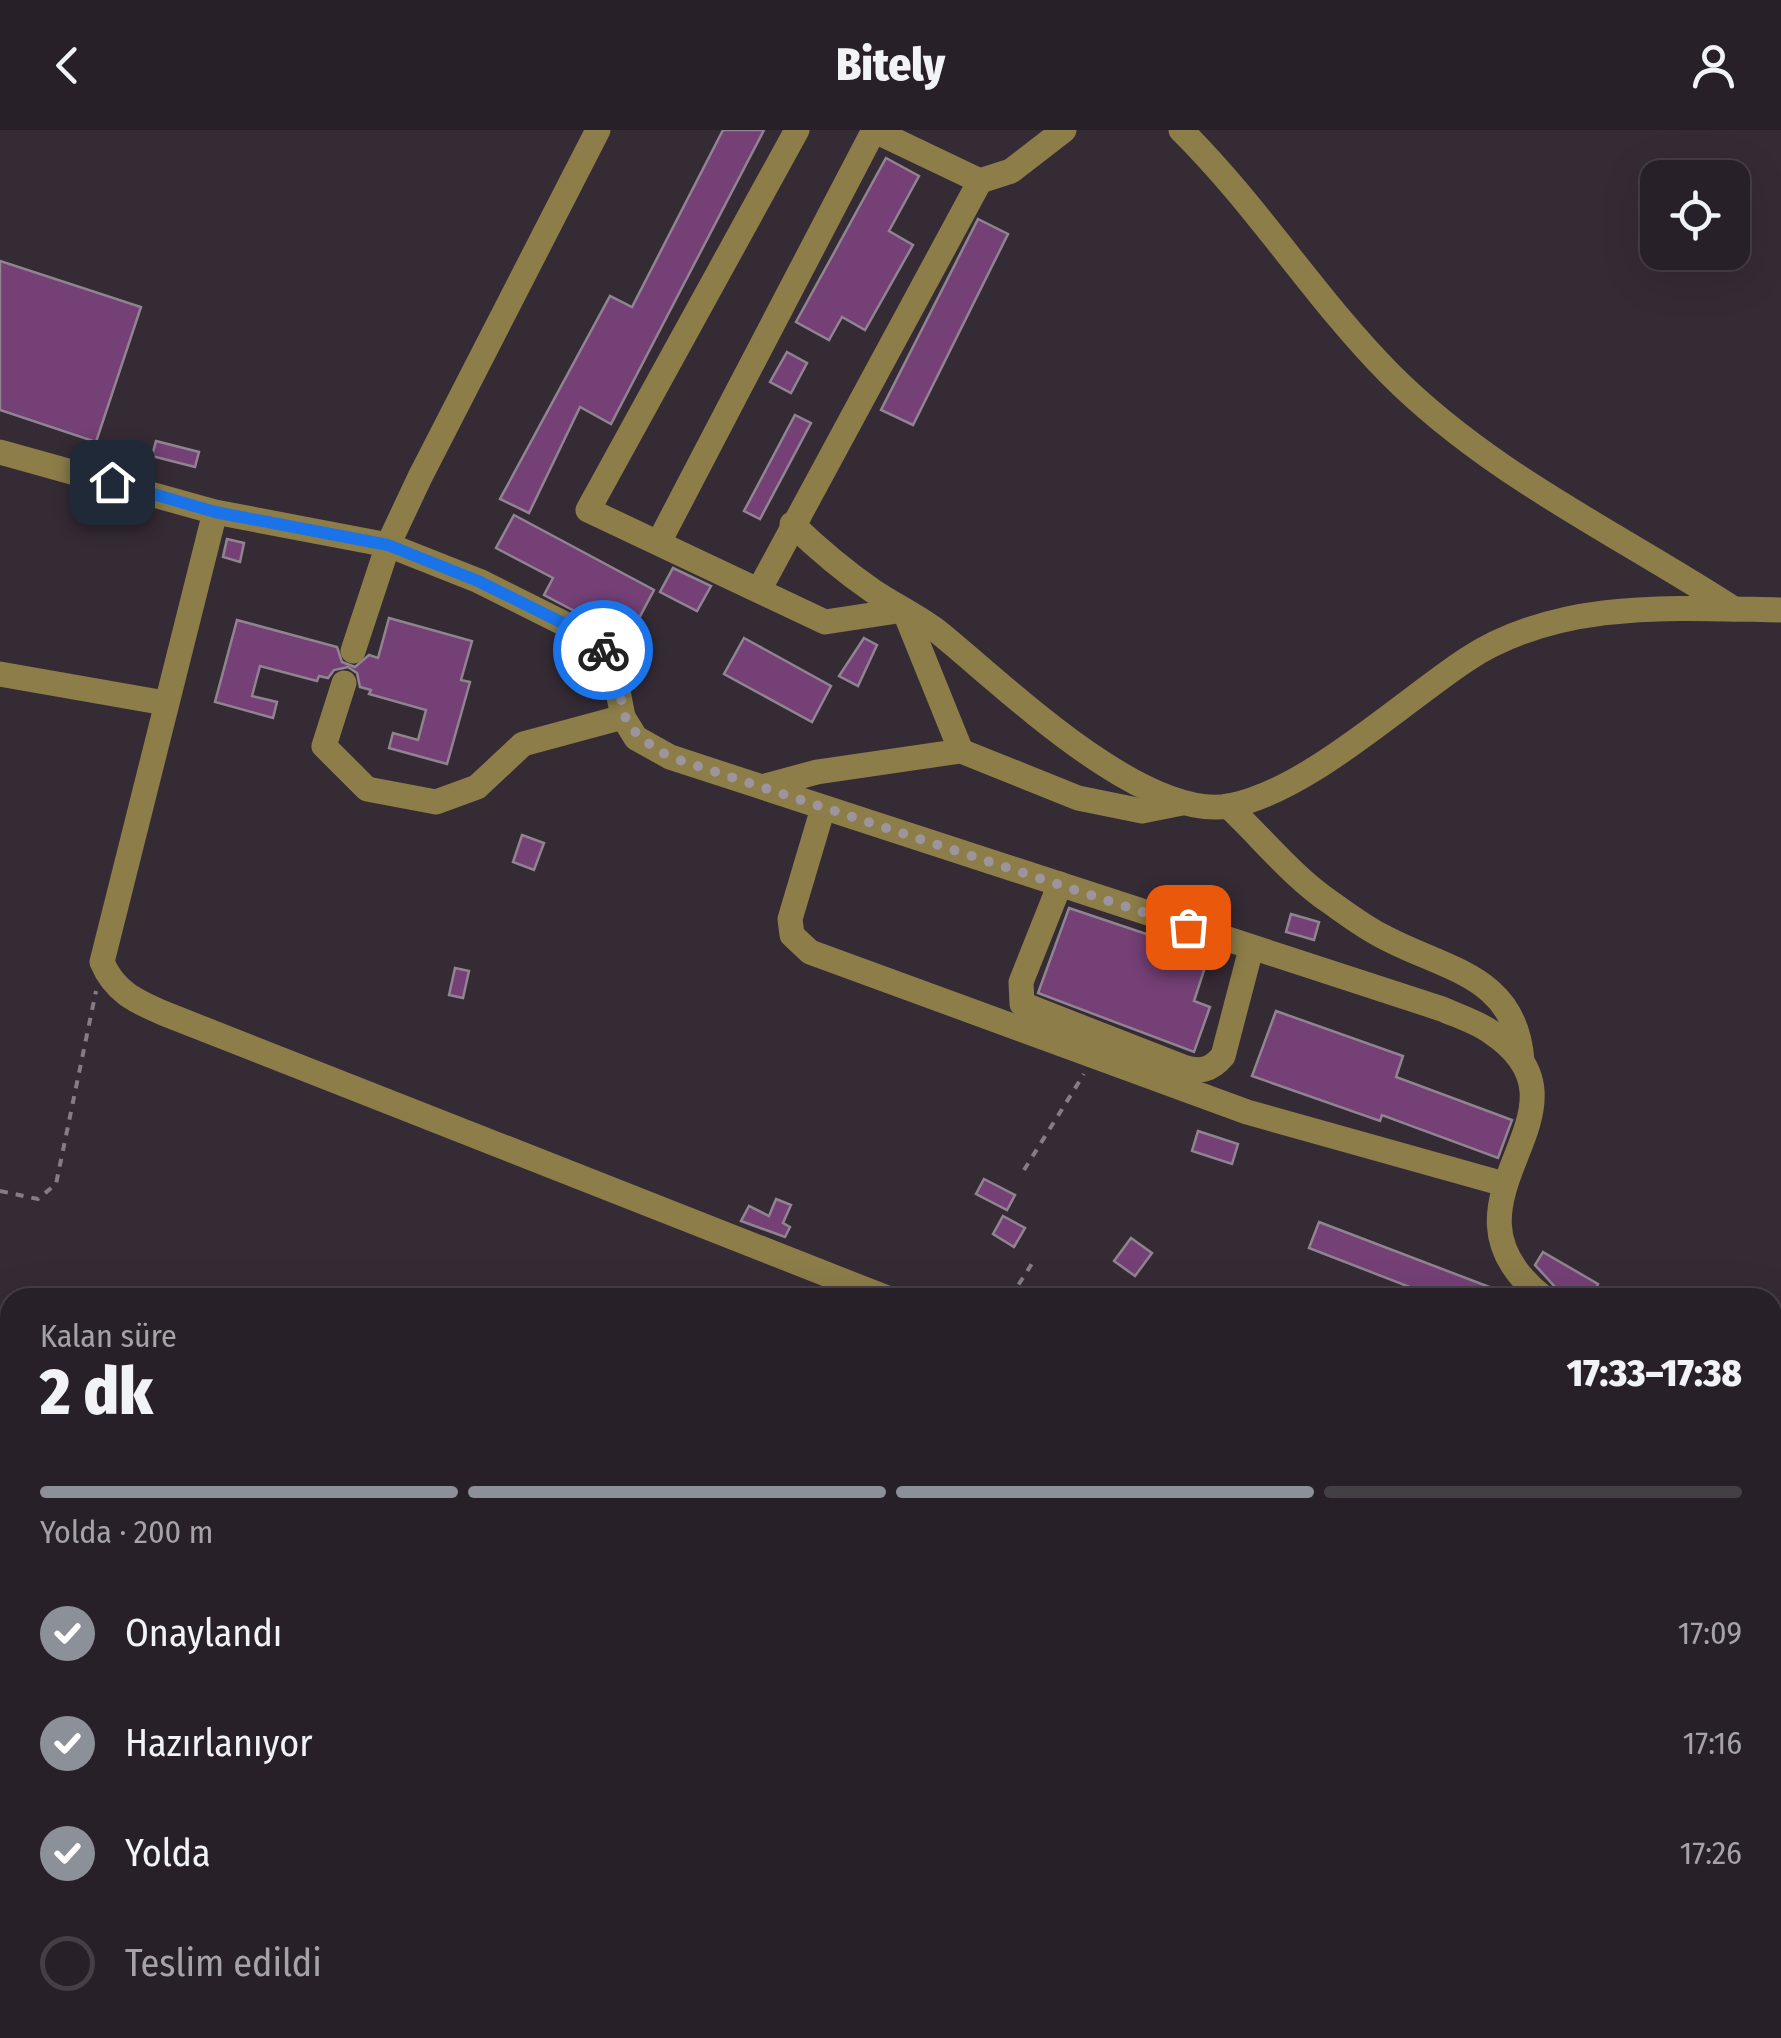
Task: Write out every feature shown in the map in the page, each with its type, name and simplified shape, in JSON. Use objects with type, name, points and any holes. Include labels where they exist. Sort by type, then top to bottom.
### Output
[{"type":"street","points":[[353,651],[388,545],[598,130]]},
{"type":"street","points":[[796,130],[588,510],[825,622],[904,610]]},
{"type":"street","points":[[659,542],[873,130],[980,181],[1011,171],[1064,130]]},
{"type":"street","points":[[1181,130],[1388,373],[1444,423],[1559,506],[1734,609]]},
{"type":"street","points":[[759,590],[980,181]]},
{"type":"street","points":[[0,452],[215,512],[388,545],[478,581],[595,639],[612,661],[623,717],[636,738],[670,757],[1442,1009],[1488,1030],[1507,1044],[1534,1091],[1534,1112],[1504,1184],[1498,1218],[1503,1252],[1532,1288]]},
{"type":"street","points":[[215,512],[102,962],[110,982],[132,1000],[163,1013],[862,1288]]},
{"type":"street","points":[[792,524],[824,555],[934,629],[1048,726],[1127,776],[1182,803]]},
{"type":"street","points":[[904,610],[961,751]]},
{"type":"street","points":[[762,787],[817,772],[961,751],[1078,798],[1142,811],[1182,803],[1228,806],[1282,784],[1328,758],[1468,658],[1532,628],[1588,612],[1781,610]]},
{"type":"street","points":[[0,674],[165,703]]},
{"type":"street","points":[[344,682],[324,746],[366,789],[436,802],[477,787],[523,744],[623,717]]},
{"type":"street","points":[[1228,806],[1325,899],[1383,937],[1465,970],[1504,1005],[1520,1038],[1522,1066]]},
{"type":"street","points":[[823,808],[790,919],[792,935],[810,952],[1247,1112],[1504,1184]]},
{"type":"street","points":[[1060,884],[1021,982],[1018,994],[1022,1004],[1183,1067],[1201,1072],[1223,1056],[1252,949]]},
{"type":"path","points":[[0,1191],[38,1199],[56,1184],[102,962]]},
{"type":"path","points":[[1024,1170],[1094,1057]]},
{"type":"path","points":[[1016,1288],[1033,1262]]},
{"type":"building","points":[[723,130],[764,130],[611,424],[580,407],[529,513],[500,499],[610,296],[632,307]]},
{"type":"building","points":[[886,158],[919,176],[889,231],[913,245],[865,330],[842,317],[829,340],[796,322]]},
{"type":"building","points":[[978,219],[1008,234],[913,425],[881,410]]},
{"type":"building","points":[[0,261],[141,307],[96,442],[0,410]]},
{"type":"building","points":[[787,352],[807,363],[791,393],[770,382]]},
{"type":"building","points":[[795,415],[811,423],[760,519],[744,511]]},
{"type":"building","points":[[156,441],[199,452],[195,467],[152,456]]},
{"type":"building","points":[[514,515],[654,590],[628,639],[544,595],[553,578],[496,548]]},
{"type":"building","points":[[227,539],[244,543],[240,562],[223,557]]},
{"type":"building","points":[[673,568],[711,586],[697,611],[660,592]]},
{"type":"building","points":[[389,618],[472,641],[461,680],[470,682],[447,764],[389,748],[393,733],[418,740],[426,710],[369,694],[371,690],[360,687],[357,673],[348,667],[334,670],[328,678],[319,676],[317,681],[260,666],[252,696],[277,702],[273,718],[215,702],[237,620],[337,647],[342,662],[355,667],[369,655],[378,658]]},
{"type":"building","points":[[744,638],[831,686],[812,722],[724,674]]},
{"type":"building","points":[[864,638],[877,645],[858,686],[839,676]]},
{"type":"building","points":[[522,835],[544,843],[534,870],[513,862]]},
{"type":"building","points":[[1069,908],[1209,955],[1194,1001],[1210,1007],[1194,1052],[1038,993]]},
{"type":"building","points":[[1291,914],[1319,922],[1314,940],[1286,932]]},
{"type":"building","points":[[455,968],[469,971],[463,998],[449,995]]},
{"type":"building","points":[[1276,1011],[1403,1056],[1396,1077],[1512,1120],[1498,1158],[1382,1115],[1380,1121],[1252,1076]]},
{"type":"building","points":[[1198,1131],[1238,1144],[1232,1164],[1192,1151]]},
{"type":"building","points":[[984,1179],[1015,1195],[1007,1210],[976,1194]]},
{"type":"building","points":[[776,1199],[791,1205],[783,1223],[790,1227],[785,1237],[741,1221],[749,1206],[769,1216]]},
{"type":"building","points":[[1003,1216],[1025,1228],[1014,1247],[993,1234]]},
{"type":"building","points":[[1319,1222],[1492,1288],[1412,1288],[1309,1248]]},
{"type":"building","points":[[1131,1238],[1152,1253],[1135,1276],[1114,1261]]},
{"type":"building","points":[[1543,1252],[1598,1284],[1596,1288],[1556,1288],[1535,1265]]},
{"type":"way so far","points":[[603,650],[612,661],[623,717],[636,738],[670,757],[1188,927]]},
{"type":"route","points":[[112,482],[215,512],[388,545],[478,581],[595,639],[603,650]]}]
